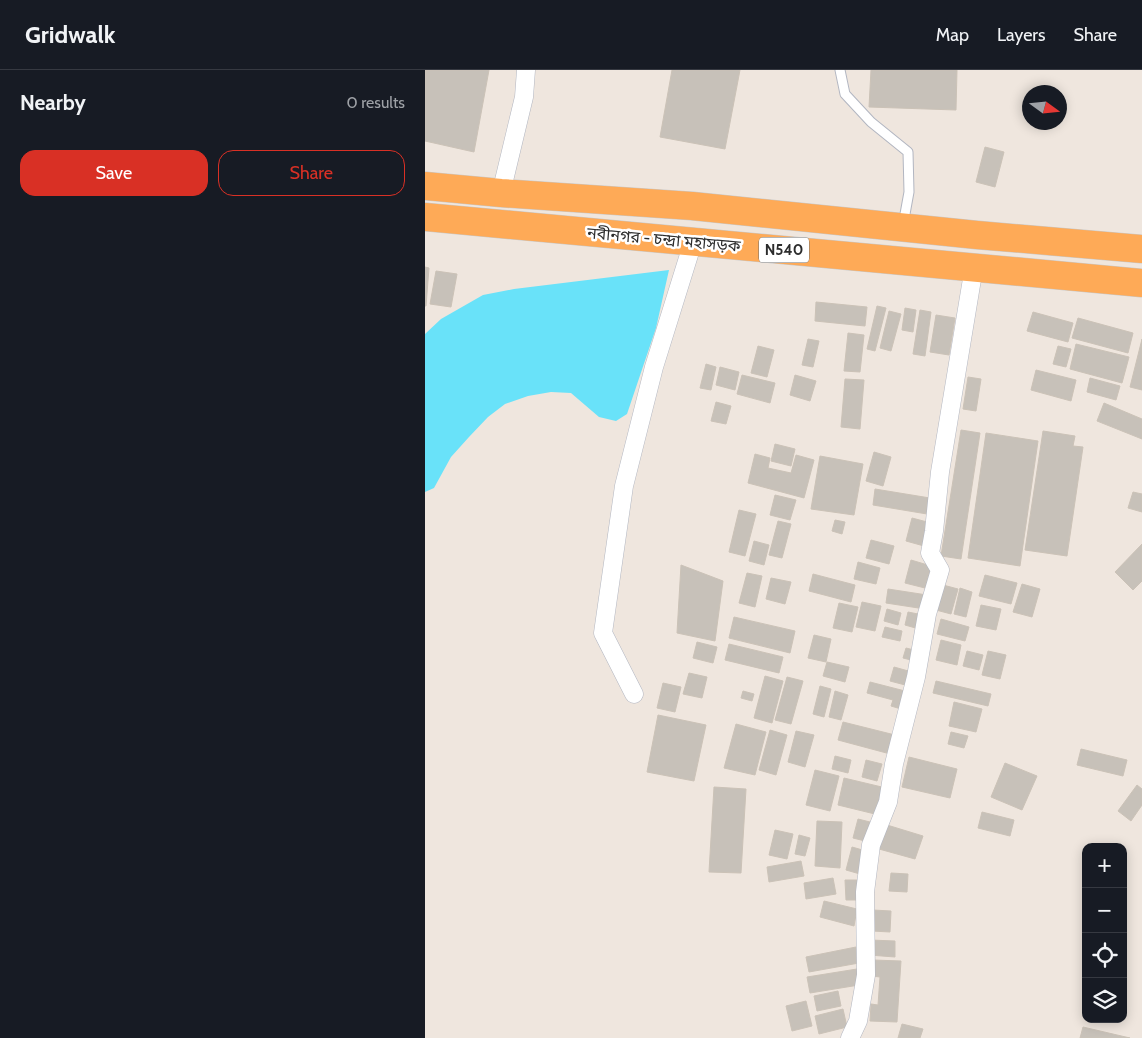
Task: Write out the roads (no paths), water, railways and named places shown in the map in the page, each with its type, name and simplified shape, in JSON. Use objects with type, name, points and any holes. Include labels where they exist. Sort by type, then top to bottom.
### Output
[{"type":"highway","name":"নবীনগর - চন্দ্রা মহাসড়ক","points":[[425,186],[692,206],[903,228],[1142,249]]},
{"type":"highway","name":"নবীনগর - চন্দ্রা মহাসড়ক","points":[[425,217],[1142,283]]},
{"type":"street","points":[[501,192],[524,97],[526,70]]},
{"type":"street","points":[[634,694],[603,633],[624,486],[655,367],[693,242]]},
{"type":"street","points":[[850,1038],[858,1021],[866,975],[865,892],[871,844],[888,802],[894,764],[916,677],[927,614],[940,570],[930,553],[940,472],[974,268]]},
{"type":"lane","points":[[840,70],[845,94],[871,122],[908,152],[909,192],[903,228]]},
{"type":"water","points":[[669,270],[656,328],[627,414],[616,421],[599,417],[571,393],[551,392],[528,396],[505,404],[488,417],[469,437],[451,457],[434,488],[425,492],[425,334],[441,319],[483,295],[514,289]]}]
